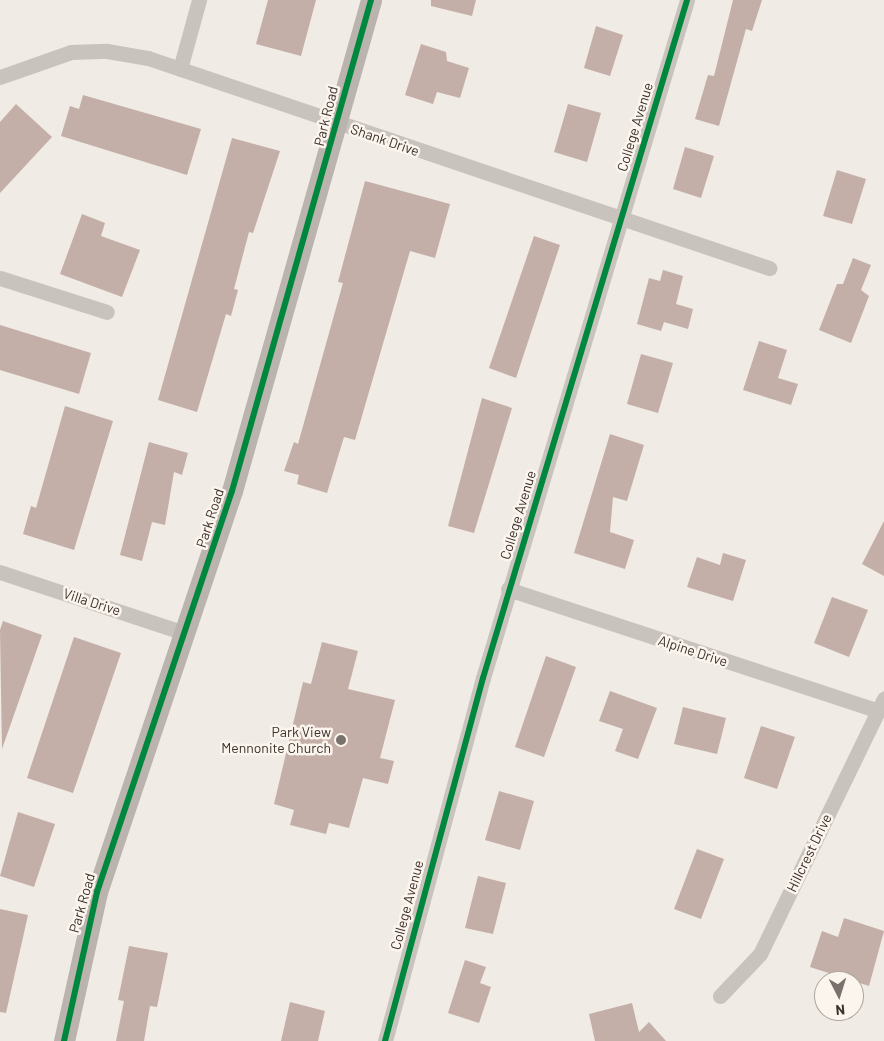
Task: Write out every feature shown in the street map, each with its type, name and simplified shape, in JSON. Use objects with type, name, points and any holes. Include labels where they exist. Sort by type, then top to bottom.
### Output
[{"type":"street","points":[[180,69],[199,0]]},
{"type":"street","name":"Park Road","points":[[64,1041],[97,892],[232,491],[328,164],[335,122],[371,0]]},
{"type":"street","name":"College Avenue","points":[[385,1041],[508,589],[686,0]]},
{"type":"street","name":"Shank Drive","points":[[0,78],[40,60],[83,52],[125,53],[180,69],[769,268]]},
{"type":"street","points":[[0,278],[107,312]]},
{"type":"street","name":"Villa Drive","points":[[0,572],[184,633]]},
{"type":"street","name":"Alpine Drive","points":[[508,589],[881,705]]},
{"type":"street","name":"Hillcrest Drive","points":[[720,996],[760,954],[881,705]]},
{"type":"building","points":[[268,0],[316,0],[301,56],[256,44]]},
{"type":"building","points":[[431,0],[476,0],[472,16],[431,6]]},
{"type":"building","points":[[733,0],[762,0],[752,31],[746,29],[719,126],[695,119],[708,75],[714,76]]},
{"type":"building","points":[[596,26],[623,35],[610,76],[584,68]]},
{"type":"building","points":[[421,44],[446,52],[447,61],[469,68],[460,98],[437,92],[433,104],[405,95]]},
{"type":"building","points":[[83,95],[201,129],[187,175],[61,136],[70,106],[79,109]]},
{"type":"building","points":[[16,104],[52,137],[0,193],[0,122]]},
{"type":"building","points":[[568,104],[601,113],[587,162],[554,152]]},
{"type":"building","points":[[232,138],[280,151],[253,233],[249,232],[234,289],[238,290],[231,316],[226,314],[197,412],[158,400]]},
{"type":"building","points":[[685,147],[714,156],[701,198],[673,189]]},
{"type":"building","points":[[837,170],[866,179],[852,224],[823,216]]},
{"type":"building","points":[[365,181],[450,204],[435,258],[410,251],[355,440],[344,437],[327,493],[297,484],[299,475],[284,471],[294,442],[298,444],[343,283],[338,282]]},
{"type":"building","points":[[82,214],[105,223],[101,236],[140,250],[122,297],[60,274]]},
{"type":"building","points":[[534,236],[560,245],[516,378],[489,368]]},
{"type":"building","points":[[853,258],[871,265],[861,290],[869,296],[851,343],[819,330],[837,284],[843,284]]},
{"type":"building","points":[[663,270],[683,276],[676,304],[693,309],[688,329],[664,322],[661,331],[637,324],[649,278],[660,281]]},
{"type":"building","points":[[0,325],[91,353],[79,394],[0,370]]},
{"type":"building","points":[[759,341],[787,350],[778,378],[798,384],[791,405],[743,390]]},
{"type":"building","points":[[641,354],[673,363],[658,413],[627,404]]},
{"type":"building","points":[[482,398],[512,408],[474,533],[448,526]]},
{"type":"building","points":[[65,406],[113,421],[74,550],[23,534],[31,506],[36,508]]},
{"type":"building","points":[[610,434],[644,445],[627,501],[613,497],[610,532],[634,540],[625,569],[574,553]]},
{"type":"building","points":[[149,442],[188,453],[182,475],[174,472],[165,525],[152,522],[142,561],[120,555]]},
{"type":"building","points":[[884,521],[884,576],[862,564]]},
{"type":"building","points":[[723,553],[746,560],[733,601],[687,587],[697,557],[720,565]]},
{"type":"building","points":[[832,597],[868,610],[849,657],[814,643]]},
{"type":"building","points":[[3,621],[42,635],[2,749],[0,630]]},
{"type":"building","points":[[74,637],[121,653],[73,793],[27,778]]},
{"type":"building","name":"Park View Mennonite Church","points":[[322,642],[358,651],[348,689],[395,700],[380,758],[394,761],[388,784],[363,778],[349,828],[329,823],[326,834],[290,825],[294,810],[274,804],[303,682],[311,684]]},
{"type":"building","points":[[546,656],[576,667],[544,757],[515,747]]},
{"type":"building","points":[[610,691],[657,708],[638,759],[615,751],[623,729],[599,721]]},
{"type":"building","points":[[683,707],[726,718],[717,754],[674,744]]},
{"type":"building","points":[[761,726],[795,737],[777,789],[744,778]]},
{"type":"building","points":[[499,791],[534,801],[520,850],[485,840]]},
{"type":"building","points":[[18,812],[55,824],[34,887],[0,876]]},
{"type":"building","points":[[697,849],[724,859],[701,919],[674,909]]},
{"type":"building","points":[[478,876],[506,883],[493,934],[465,928]]},
{"type":"building","points":[[0,909],[28,915],[6,1013],[0,1012]]},
{"type":"building","points":[[844,918],[884,931],[869,986],[864,984],[864,971],[822,971],[810,967],[822,931],[838,937]]},
{"type":"building","points":[[129,946],[168,953],[157,1007],[150,1006],[144,1041],[116,1041],[124,1001],[118,1000]]},
{"type":"building","points":[[465,960],[486,967],[480,983],[491,987],[479,1023],[448,1013]]},
{"type":"building","points":[[290,1002],[325,1011],[318,1041],[281,1041]]},
{"type":"building","points":[[632,1003],[639,1032],[649,1022],[666,1041],[595,1041],[589,1014]]},
{"type":"cycle path","points":[[64,1041],[97,892],[232,491],[371,0]]},
{"type":"cycle path","points":[[385,1041],[483,678],[687,0]]},
{"type":"place","name":"Park View Mennonite Church","points":[[341,740]]}]
